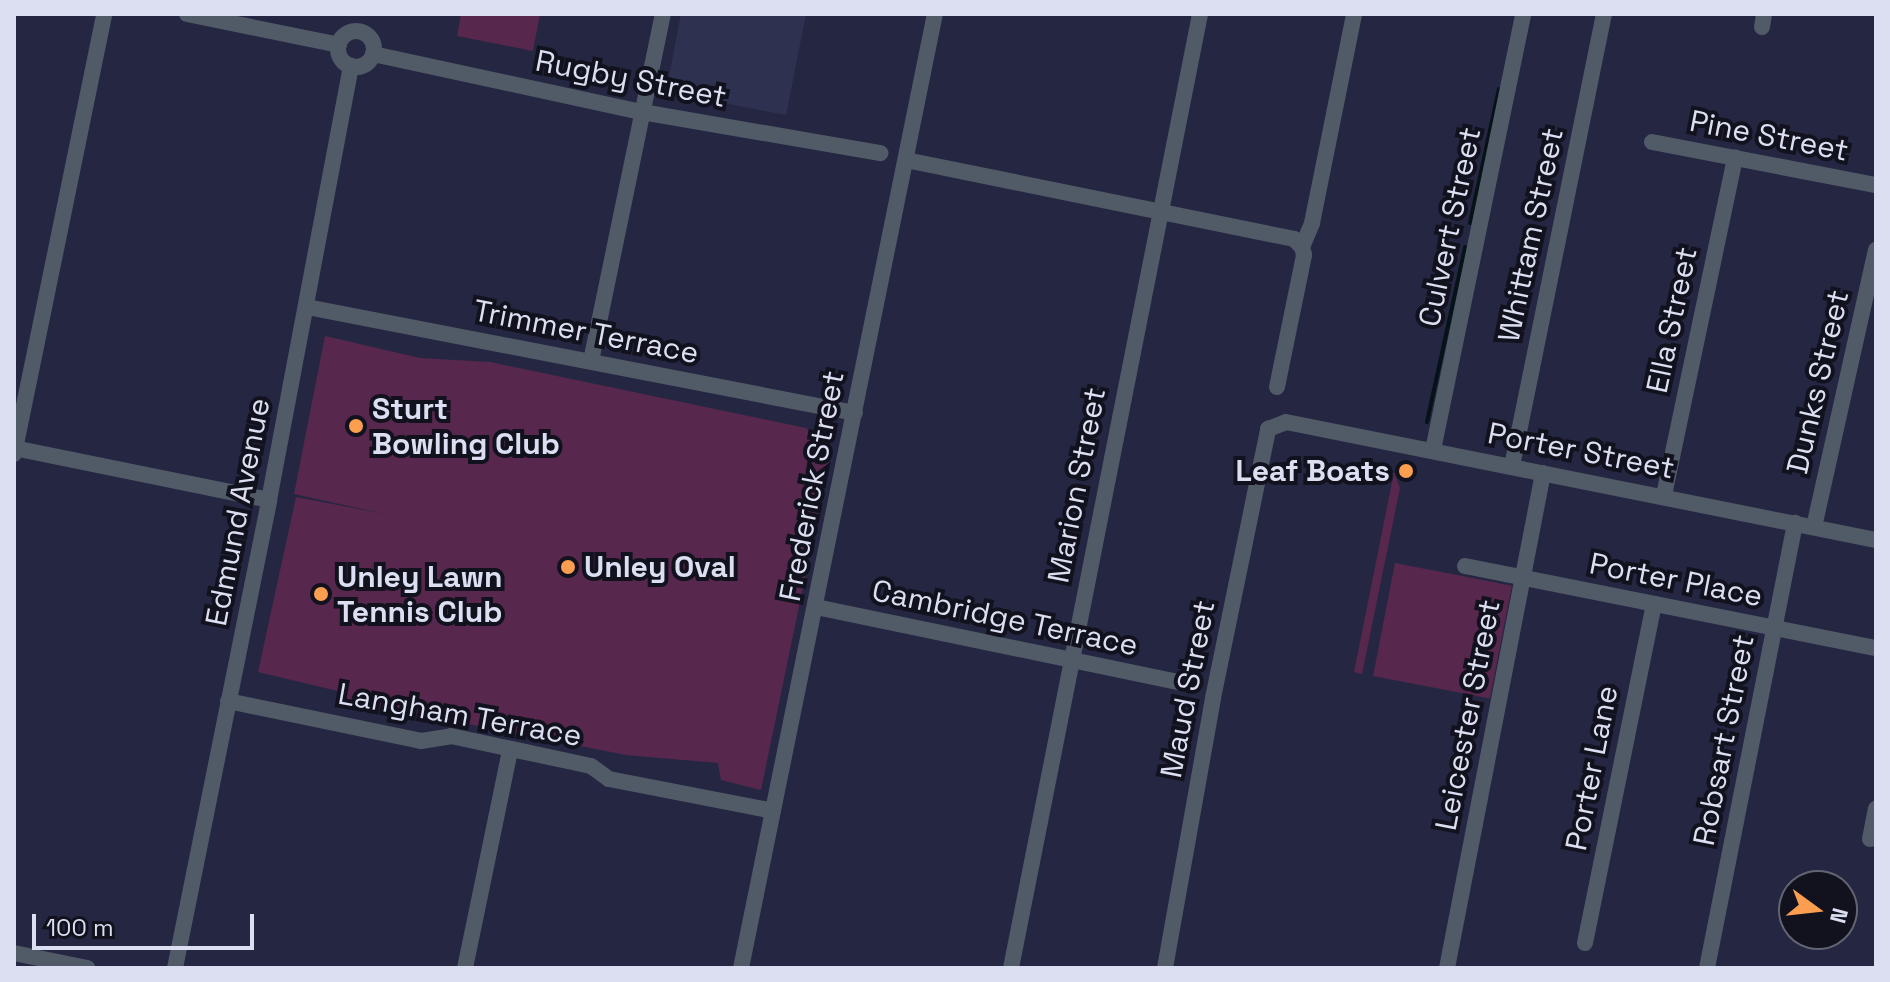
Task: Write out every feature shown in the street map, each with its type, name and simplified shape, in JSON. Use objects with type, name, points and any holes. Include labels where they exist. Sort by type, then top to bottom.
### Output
[{"type":"street","points":[[104,14],[14,450],[269,500]]},
{"type":"street","points":[[187,14],[339,45]]},
{"type":"street","points":[[591,361],[663,14]]},
{"type":"street","name":"Frederick Street","points":[[741,968],[935,14]]},
{"type":"street","name":"Marion Street","points":[[1011,968],[1200,14]]},
{"type":"street","points":[[1302,247],[1312,223],[1354,14]]},
{"type":"street","name":"Culvert Street","points":[[1433,450],[1523,14]]},
{"type":"street","name":"Whittam Street","points":[[1512,466],[1604,14]]},
{"type":"street","points":[[360,22],[372,40],[373,54],[366,64],[351,66],[341,58],[339,45],[360,22]]},
{"type":"street","name":"Rugby Street","points":[[373,54],[642,112],[880,153]]},
{"type":"street","name":"Edmund Avenue","points":[[175,968],[307,307],[351,66]]},
{"type":"street","name":"Pine Street","points":[[1652,142],[1876,185]]},
{"type":"street","name":"Ella Street","points":[[1664,495],[1735,157]]},
{"type":"street","points":[[906,160],[1294,239],[1302,247],[1304,255],[1277,387]]},
{"type":"street","name":"Dunks Street","points":[[1814,527],[1876,250]]},
{"type":"street","name":"Trimmer Terrace","points":[[307,307],[855,413]]},
{"type":"street","name":"Porter Street","points":[[1275,424],[1286,422],[1433,450],[1876,540]]},
{"type":"street","name":"Maud Street","points":[[1165,968],[1213,698],[1268,429],[1275,424]]},
{"type":"street","name":"Leicester Street","points":[[1447,968],[1543,473]]},
{"type":"street","name":"Robsart Street","points":[[1707,968],[1795,523]]},
{"type":"street","name":"Porter Place","points":[[1465,566],[1876,648]]},
{"type":"street","name":"Porter Lane","points":[[1585,943],[1654,604]]},
{"type":"street","name":"Cambridge Terrace","points":[[816,607],[1183,683]]},
{"type":"street","name":"Langham Terrace","points":[[228,701],[421,741],[451,736],[591,766],[609,779],[773,811]]},
{"type":"street","points":[[465,968],[510,750]]},
{"type":"street","points":[[1870,839],[1876,809]]},
{"type":"street","points":[[14,953],[87,968]]},
{"type":"shaded area","points":[[461,14],[540,14],[533,51],[457,36]]},
{"type":"shaded area","points":[[681,14],[806,14],[786,115],[666,92]]},
{"type":"shaded area","points":[[325,336],[420,358],[490,362],[806,428],[831,452],[761,790],[721,780],[718,763],[626,755],[347,700],[346,693],[258,672],[296,497],[385,514],[294,494]]},
{"type":"shaded area","points":[[1394,472],[1400,488],[1362,674],[1354,672]]},
{"type":"shaded area","points":[[1395,563],[1512,586],[1490,699],[1373,676]]},
{"type":"waterway","points":[[1470,223],[1499,89]]},
{"type":"waterway","points":[[1427,422],[1465,247]]},
{"type":"place","name":"Sturt Bowling Club","points":[[356,426]]},
{"type":"place","name":"Leaf Boats","points":[[1406,471]]},
{"type":"place","name":"Unley Oval","points":[[568,567]]},
{"type":"place","name":"Unley Lawn Tennis Club","points":[[321,594]]}]
